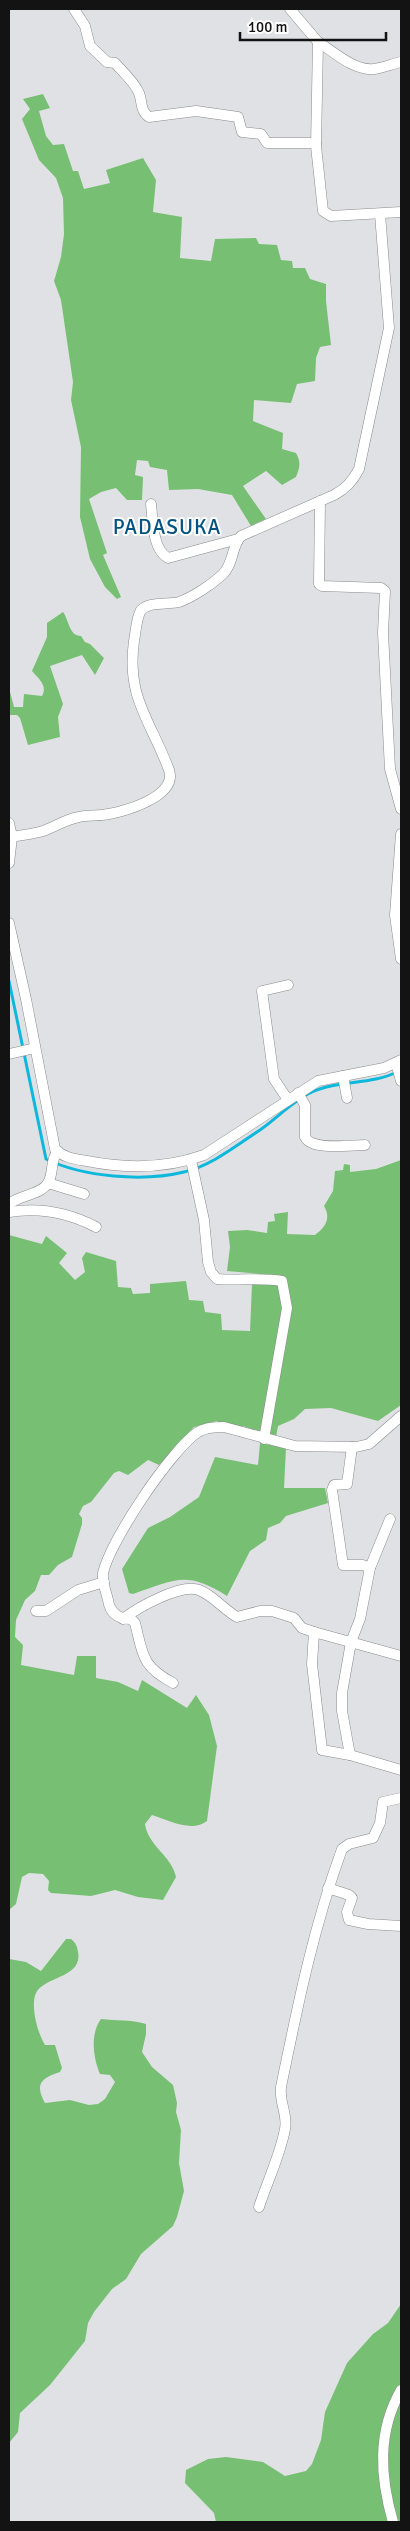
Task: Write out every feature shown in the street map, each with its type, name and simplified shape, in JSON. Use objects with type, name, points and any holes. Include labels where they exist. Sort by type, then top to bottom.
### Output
[{"type":"street","points":[[74,9],[85,26],[88,44],[107,62],[115,63],[128,77],[139,93],[144,113],[149,117],[199,111],[238,117],[242,132],[261,134],[267,143],[316,143]]},
{"type":"street","points":[[290,9],[318,42],[353,65],[365,69],[374,69],[401,62]]},
{"type":"street","points":[[318,42],[316,143],[325,214],[331,216],[401,212]]},
{"type":"street","points":[[151,504],[155,538],[164,556],[168,558],[238,538],[342,491],[355,478],[359,469],[386,347],[389,308],[380,214]]},
{"type":"street","points":[[320,501],[319,584],[322,586],[381,588],[385,591],[383,633],[390,769],[401,810]]},
{"type":"street","points":[[12,837],[41,832],[79,817],[102,815],[133,808],[157,795],[169,784],[171,780],[169,770],[143,715],[132,679],[132,657],[138,614],[144,607],[181,601],[222,575],[230,564],[238,538]]},
{"type":"street","points":[[9,823],[12,837],[9,863]]},
{"type":"street","points":[[401,834],[395,915],[401,959]]},
{"type":"street","points":[[9,923],[20,970],[33,1048],[55,1155],[48,1183],[40,1190],[9,1204]]},
{"type":"street","points":[[288,985],[263,990],[262,993],[274,1079],[288,1100]]},
{"type":"street","points":[[13,1053],[33,1048]]},
{"type":"street","points":[[55,1155],[128,1168],[193,1168],[213,1150],[288,1100],[302,1099],[318,1081],[345,1087],[384,1068],[399,1070]]},
{"type":"street","points":[[302,1099],[305,1137],[310,1143],[316,1146],[365,1145]]},
{"type":"street","points":[[193,1168],[204,1220],[208,1262],[214,1276],[217,1279],[243,1281],[275,1280],[282,1281],[284,1285],[287,1308],[264,1438]]},
{"type":"street","points":[[48,1183],[84,1194]]},
{"type":"street","points":[[9,1212],[36,1210],[61,1213],[96,1227]]},
{"type":"street","points":[[173,1682],[150,1667],[143,1657],[135,1623],[131,1619],[123,1619],[109,1608],[103,1572],[110,1554],[132,1514],[169,1462],[199,1431],[213,1427],[224,1427],[294,1446],[352,1447],[369,1444],[401,1416]]},
{"type":"street","points":[[352,1447],[347,1484],[334,1485],[332,1490],[343,1565],[363,1565],[370,1568]]},
{"type":"street","points":[[350,1755],[342,1711],[351,1642],[360,1619],[370,1568],[390,1519]]},
{"type":"street","points":[[36,1611],[46,1611],[78,1590],[104,1582]]},
{"type":"street","points":[[123,1619],[132,1612],[179,1590],[196,1588],[213,1597],[237,1617],[260,1611],[272,1611],[294,1618],[300,1626],[314,1632],[401,1656]]},
{"type":"street","points":[[314,1632],[312,1664],[322,1750],[350,1755],[401,1770]]},
{"type":"street","points":[[259,2207],[285,2129],[280,2096],[281,2087],[307,1961],[328,1888],[342,1849],[349,1844],[373,1838],[380,1823],[383,1802],[386,1799],[401,1798]]},
{"type":"street","points":[[328,1888],[350,1895],[352,1898],[347,1912],[349,1920],[368,1924],[401,1926]]},
{"type":"street","points":[[394,2522],[384,2486],[384,2436],[387,2420],[401,2390]]},
{"type":"green space","points":[[43,94],[50,108],[39,111],[46,136],[53,145],[64,144],[73,171],[78,171],[84,189],[110,183],[106,170],[143,158],[156,180],[153,212],[182,217],[180,258],[211,261],[215,239],[256,238],[259,244],[277,245],[281,260],[292,261],[293,268],[305,268],[310,279],[326,284],[331,345],[320,347],[316,358],[315,381],[297,384],[291,403],[254,400],[253,421],[283,433],[282,449],[296,453],[299,465],[296,477],[282,485],[266,471],[243,486],[266,519],[251,526],[232,495],[198,489],[169,490],[167,470],[150,467],[148,461],[137,460],[135,475],[143,477],[142,500],[127,500],[116,488],[101,492],[89,499],[107,553],[103,555],[121,597],[117,599],[105,587],[90,559],[80,517],[81,447],[71,400],[73,382],[61,300],[54,281],[61,257],[64,234],[63,198],[56,178],[39,160],[22,119],[30,109],[23,99]]},
{"type":"green space","points":[[63,612],[72,631],[81,636],[85,642],[90,644],[104,658],[95,675],[82,655],[50,666],[63,704],[58,717],[60,737],[28,745],[20,718],[17,715],[9,715],[9,688],[14,707],[23,707],[24,694],[42,696],[44,692],[43,686],[32,671],[47,637],[47,623]]},
{"type":"green space","points":[[401,1160],[401,1405],[378,1421],[331,1408],[305,1409],[294,1419],[278,1426],[276,1437],[243,1426],[227,1431],[217,1421],[194,1427],[159,1465],[148,1460],[128,1475],[119,1471],[114,1473],[91,1502],[83,1506],[79,1514],[82,1518],[82,1524],[72,1557],[58,1565],[49,1575],[41,1575],[35,1591],[25,1600],[16,1620],[15,1637],[23,1645],[21,1665],[74,1675],[77,1656],[96,1656],[96,1678],[118,1682],[138,1691],[142,1680],[187,1708],[196,1695],[209,1715],[217,1746],[207,1821],[194,1826],[187,1826],[152,1815],[145,1824],[151,1839],[170,1863],[176,1877],[163,1900],[138,1897],[115,1890],[91,1896],[51,1893],[48,1890],[49,1881],[43,1874],[29,1873],[22,1877],[16,1904],[9,1910],[9,1235],[42,1244],[46,1236],[67,1253],[59,1263],[75,1280],[85,1272],[82,1258],[86,1252],[116,1261],[118,1287],[131,1288],[133,1294],[150,1293],[150,1284],[186,1281],[189,1300],[203,1301],[205,1312],[221,1314],[222,1330],[250,1331],[252,1284],[260,1285],[261,1274],[227,1271],[230,1247],[228,1231],[247,1230],[267,1233],[268,1222],[275,1221],[274,1214],[288,1212],[287,1234],[315,1235],[326,1222],[327,1214],[324,1206],[333,1191],[335,1171],[343,1170],[344,1164],[350,1165],[350,1172],[376,1169]]},
{"type":"green space","points":[[260,1443],[286,1448],[284,1488],[325,1488],[328,1503],[286,1516],[280,1523],[268,1528],[266,1540],[250,1551],[227,1596],[213,1588],[190,1580],[170,1582],[133,1594],[129,1593],[122,1569],[148,1528],[170,1517],[199,1497],[215,1457],[258,1465]]},
{"type":"green space","points":[[66,1939],[71,1939],[77,1946],[78,1961],[75,1967],[40,1987],[34,1999],[34,2012],[40,2034],[45,2045],[55,2045],[62,2068],[60,2072],[44,2079],[40,2086],[45,2103],[70,2100],[89,2105],[98,2104],[105,2099],[115,2082],[110,2075],[100,2074],[96,2060],[94,2039],[101,2019],[146,2024],[142,2052],[152,2067],[173,2085],[177,2103],[176,2112],[181,2130],[179,2163],[184,2191],[173,2226],[141,2254],[126,2279],[112,2289],[94,2312],[88,2323],[85,2341],[50,2385],[20,2413],[18,2432],[9,2443],[9,1959],[26,1962],[41,1971]]},
{"type":"green space","points":[[401,2304],[401,2522],[216,2522],[214,2513],[185,2483],[186,2470],[208,2459],[226,2457],[263,2462],[285,2476],[306,2471],[312,2464],[321,2440],[325,2412],[347,2363],[373,2334],[388,2323]]},
{"type":"waterway","points":[[9,981],[46,1159],[77,1170],[114,1176],[150,1177],[194,1169],[214,1160],[233,1148],[260,1130],[298,1100],[312,1092],[322,1088],[376,1079],[397,1072]]},
{"type":"district","name":"PADASUKA","points":[[167,527]]}]
